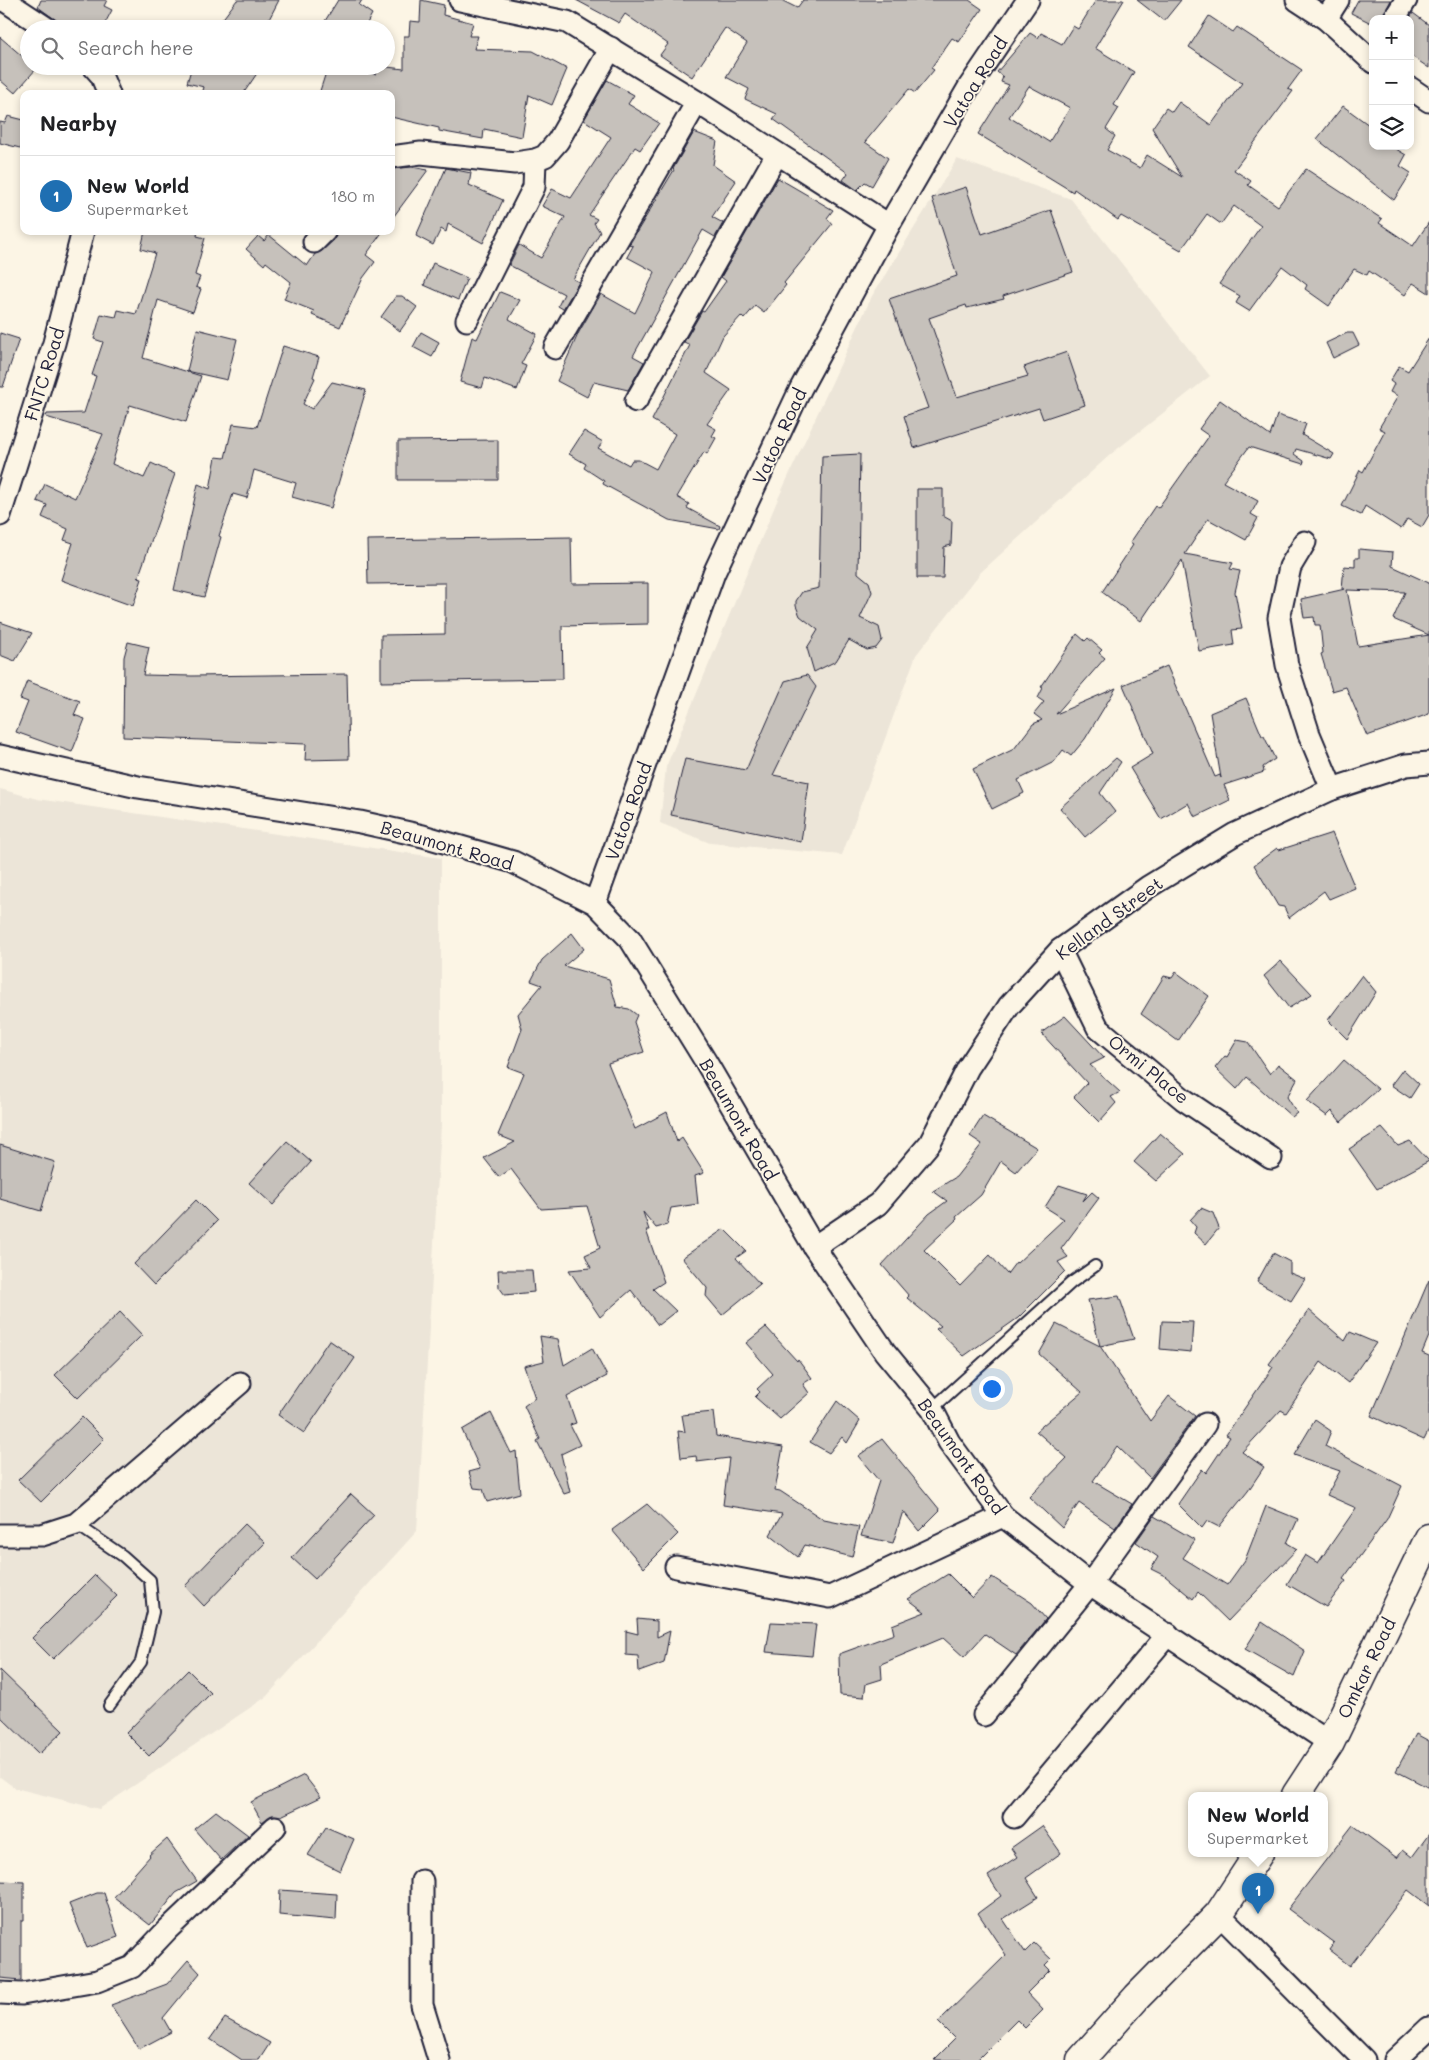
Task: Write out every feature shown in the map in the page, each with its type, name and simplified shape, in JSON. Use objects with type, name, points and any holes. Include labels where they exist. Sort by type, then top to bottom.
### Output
[{"type":"street","points":[[4,0],[34,20]]},
{"type":"street","points":[[460,0],[554,9],[567,22],[697,102],[889,225]]},
{"type":"street","name":"Vatoa Road","points":[[595,903],[714,573],[801,388],[889,225],[969,87],[1028,0]]},
{"type":"street","points":[[1297,0],[1326,19],[1369,56]]},
{"type":"street","points":[[1326,19],[1338,0]]},
{"type":"street","points":[[1397,15],[1406,0]]},
{"type":"street","points":[[395,156],[421,153],[495,162],[535,160],[552,150],[611,48]]},
{"type":"street","points":[[101,75],[107,90]]},
{"type":"street","points":[[1414,91],[1429,101]]},
{"type":"street","points":[[555,348],[697,102]]},
{"type":"street","points":[[636,401],[777,154]]},
{"type":"street","points":[[467,320],[534,187],[535,160]]},
{"type":"street","name":"FNTC Road","points":[[0,515],[54,343],[82,235]]},
{"type":"street","points":[[1305,542],[1290,567],[1279,618],[1287,665],[1308,734],[1332,789]]},
{"type":"street","name":"Beaumont Road","points":[[0,756],[138,787],[360,822],[423,836],[513,862],[595,903],[630,939],[706,1062],[814,1247],[885,1352],[932,1409],[949,1442],[1003,1516],[1090,1584],[1330,1743]]},
{"type":"street","name":"Kelland Street","points":[[814,1247],[878,1204],[930,1143],[968,1068],[1009,1006],[1060,950],[1148,887],[1235,834],[1332,789],[1406,765],[1429,763]]},
{"type":"street","name":"Ormi Place","points":[[1060,950],[1098,1028],[1183,1099],[1272,1158]]},
{"type":"street","points":[[0,1534],[42,1535],[76,1524],[240,1384]]},
{"type":"street","points":[[984,1715],[1090,1584],[1205,1424]]},
{"type":"street","points":[[676,1567],[830,1597],[1003,1516]]},
{"type":"street","name":"Omkar Road","points":[[1298,1792],[1330,1743],[1429,1538]]},
{"type":"street","points":[[1014,1817],[1168,1634]]},
{"type":"street","points":[[0,1993],[22,1994],[97,1981],[132,1967],[167,1930],[275,1827]]},
{"type":"street","points":[[1081,2060],[1136,1997],[1220,1914],[1256,1857]]},
{"type":"street","points":[[422,1881],[422,2005],[439,2060]]},
{"type":"street","points":[[1220,1914],[1364,2060]]},
{"type":"street","points":[[1395,2060],[1429,2028]]},
{"type":"lane","points":[[932,1409],[1071,1282],[1095,1266]]},
{"type":"lane","points":[[76,1524],[123,1556],[150,1580],[153,1612],[141,1662],[109,1706]]},
{"type":"shaded area","points":[[957,159],[1071,199],[1210,376],[1111,454],[981,572],[916,655],[842,855],[710,843],[660,823],[666,767],[777,501],[872,296]]},
{"type":"shaded area","points":[[0,789],[37,799],[441,858],[441,1125],[417,1531],[266,1697],[99,1809],[15,1788],[0,1777]]},
{"type":"building","points":[[41,0],[107,0],[104,6],[112,10],[107,20],[56,20],[38,7]]},
{"type":"building","points":[[237,0],[279,0],[269,20],[222,20]]},
{"type":"building","points":[[338,0],[362,0],[359,5],[372,14],[369,20],[326,20]]},
{"type":"building","points":[[421,0],[444,5],[443,15],[473,23],[469,36],[478,36],[474,49],[533,51],[567,69],[552,105],[529,95],[522,137],[484,129],[483,139],[439,131],[439,128],[395,118],[395,90],[320,90],[325,75],[395,75],[395,68],[404,69],[404,36],[409,36],[410,21],[420,22]]},
{"type":"building","points":[[576,0],[781,0],[797,8],[803,0],[969,0],[982,9],[959,42],[952,38],[931,68],[934,70],[915,93],[909,89],[865,142],[888,158],[872,186],[865,182],[857,190],[843,180],[848,173],[773,119],[777,114],[745,99],[749,89],[726,77],[747,43],[725,28],[692,77],[660,55],[668,44],[625,14],[619,23]]},
{"type":"building","points":[[1096,0],[1124,0],[1095,48],[1134,72],[1114,105],[1119,108],[1106,129],[1115,136],[1107,150],[1140,168],[1147,155],[1182,177],[1152,128],[1166,108],[1172,112],[1179,102],[1211,125],[1242,83],[1189,47],[1209,16],[1233,32],[1237,27],[1302,70],[1288,89],[1293,91],[1234,170],[1251,181],[1248,185],[1278,206],[1306,169],[1382,219],[1379,223],[1413,246],[1429,222],[1429,293],[1413,283],[1405,295],[1369,271],[1367,275],[1354,269],[1329,306],[1305,289],[1307,285],[1282,266],[1249,311],[1236,303],[1240,296],[1219,284],[1261,226],[1234,206],[1221,224],[1207,214],[1181,250],[1121,216],[1118,220],[1074,189],[1073,192],[978,134],[1009,85],[1001,82],[1003,77],[997,72],[1030,33],[1038,38],[1041,33],[1062,44],[1073,26],[1078,29]],"holes":[[[1029,86],[1070,108],[1049,142],[1009,117]]]},
{"type":"building","points":[[1137,0],[1181,0],[1164,21]]},
{"type":"building","points":[[1358,0],[1391,0],[1384,15],[1369,15],[1369,22],[1351,13]]},
{"type":"building","points":[[1413,13],[1429,25],[1429,68],[1414,58],[1414,15],[1412,15]]},
{"type":"building","points":[[0,37],[20,54],[20,75],[31,75],[15,93],[0,80]]},
{"type":"building","points":[[189,75],[256,75],[246,90],[203,90],[204,87],[187,83]]},
{"type":"building","points":[[607,80],[634,95],[628,104],[659,123],[640,150],[635,147],[589,215],[597,219],[594,223],[600,232],[573,279],[579,282],[563,309],[558,306],[564,294],[509,265],[519,245],[541,258],[565,217],[542,206],[552,189],[571,198],[611,137],[584,120]]},
{"type":"building","points":[[1343,106],[1369,125],[1369,150],[1398,150],[1406,155],[1400,166],[1411,173],[1394,200],[1317,139]]},
{"type":"building","points":[[8,116],[20,119],[20,148],[0,143],[0,122],[5,123]]},
{"type":"building","points":[[694,132],[717,141],[713,165],[736,181],[712,217],[723,223],[715,237],[703,230],[633,356],[644,362],[628,390],[594,382],[587,397],[557,381],[579,332],[601,294],[635,313],[655,272],[627,257],[633,246],[629,245],[674,170]]},
{"type":"building","points":[[412,167],[428,170],[395,215],[395,169]]},
{"type":"building","points":[[446,168],[471,173],[469,185],[503,200],[483,243],[448,224],[446,232],[441,229],[433,245],[416,236]]},
{"type":"building","points":[[778,178],[833,210],[827,218],[832,224],[784,283],[786,285],[764,313],[755,306],[744,319],[741,316],[723,336],[706,373],[731,390],[707,424],[716,429],[712,436],[716,438],[707,454],[704,452],[677,497],[689,504],[687,508],[720,526],[719,529],[669,520],[603,484],[604,481],[584,468],[586,464],[569,454],[584,431],[603,442],[598,448],[629,465],[632,460],[639,460],[656,469],[675,434],[652,420],[690,345],[684,342],[702,311],[704,312],[726,281],[721,277]]},
{"type":"building","points":[[966,187],[982,234],[1051,210],[1073,272],[1003,296],[1004,299],[967,308],[966,305],[929,318],[957,397],[1028,376],[1024,367],[1067,352],[1085,405],[1043,419],[1039,408],[914,448],[904,416],[928,408],[889,299],[957,276],[932,198]]},
{"type":"building","points":[[144,235],[197,235],[205,238],[195,275],[200,277],[196,287],[201,289],[193,312],[158,300],[143,358],[201,376],[186,422],[130,405],[112,464],[144,478],[151,463],[175,474],[138,578],[142,579],[133,606],[61,580],[73,543],[64,540],[68,529],[42,517],[47,505],[37,501],[45,484],[75,498],[103,434],[46,417],[47,414],[84,413],[96,376],[92,375],[103,342],[94,339],[101,314],[116,317],[118,310],[136,314],[155,253],[141,249]]},
{"type":"building","points":[[269,235],[307,266],[315,254],[322,251],[334,240],[336,235],[380,235],[366,255],[375,262],[363,278],[340,327],[312,315],[314,311],[284,299],[291,282],[266,262],[264,265],[246,249],[258,236],[264,241]]},
{"type":"building","points":[[433,263],[467,278],[458,300],[424,285]]},
{"type":"building","points":[[500,292],[520,300],[509,319],[537,334],[521,364],[526,366],[517,390],[485,378],[482,388],[460,382],[472,337],[477,339]]},
{"type":"building","points":[[396,296],[402,296],[417,307],[400,331],[381,317]]},
{"type":"building","points":[[197,329],[237,339],[227,380],[187,371]]},
{"type":"building","points":[[421,332],[439,342],[432,357],[413,347]]},
{"type":"building","points":[[0,333],[19,339],[3,387],[0,387]]},
{"type":"building","points":[[1347,333],[1353,333],[1359,345],[1333,358],[1326,343]]},
{"type":"building","points":[[1429,338],[1429,515],[1422,527],[1407,519],[1401,529],[1365,506],[1361,515],[1342,506],[1360,470],[1363,472],[1385,431],[1379,428],[1398,396],[1390,392],[1394,384],[1390,381],[1399,366],[1408,371]]},
{"type":"building","points":[[283,346],[319,357],[313,377],[315,378],[303,404],[312,409],[332,382],[366,390],[331,508],[292,497],[296,483],[254,470],[247,498],[233,494],[219,536],[221,537],[204,597],[174,590],[198,484],[210,489],[216,457],[225,458],[233,424],[257,427]]},
{"type":"building","points":[[1220,400],[1270,436],[1277,415],[1306,424],[1302,435],[1334,454],[1331,459],[1296,449],[1294,454],[1304,461],[1303,464],[1249,447],[1223,482],[1258,501],[1251,514],[1258,518],[1246,540],[1208,519],[1185,554],[1233,563],[1230,569],[1240,571],[1235,592],[1242,629],[1232,630],[1234,645],[1199,651],[1182,560],[1141,621],[1102,592],[1133,545],[1130,543],[1155,506],[1158,508],[1209,436],[1199,429]]},
{"type":"building","points":[[498,440],[498,480],[398,480],[398,441]]},
{"type":"building","points":[[860,454],[858,573],[869,582],[872,592],[860,618],[879,627],[882,640],[876,648],[867,650],[849,640],[836,661],[814,672],[807,648],[818,630],[800,616],[796,601],[802,592],[819,588],[822,456]]},
{"type":"building","points":[[917,489],[943,489],[943,516],[952,521],[951,545],[944,547],[943,578],[917,578]]},
{"type":"building","points":[[571,537],[572,584],[648,583],[648,624],[562,626],[563,679],[381,682],[381,635],[445,634],[445,583],[368,584],[367,540]]},
{"type":"building","points":[[1359,549],[1393,552],[1392,566],[1429,583],[1429,635],[1429,714],[1367,736],[1346,687],[1332,691],[1321,654],[1323,653],[1320,625],[1315,625],[1314,617],[1304,618],[1301,599],[1345,589],[1342,589],[1344,566],[1355,567],[1355,558],[1359,558]],"holes":[[[1347,590],[1405,592],[1393,619],[1429,635],[1358,646]]]},
{"type":"building","points":[[0,622],[32,633],[15,661],[0,655]]},
{"type":"building","points":[[1077,634],[1085,641],[1088,638],[1102,650],[1099,653],[1105,658],[1056,714],[1116,688],[1085,739],[1071,756],[1063,750],[1054,762],[1018,780],[1024,793],[992,809],[973,769],[1014,749],[1033,724],[1042,720],[1034,714],[1044,702],[1038,698],[1043,688],[1041,687]]},
{"type":"building","points":[[128,642],[149,647],[143,675],[347,674],[349,759],[305,760],[306,744],[123,737],[124,657]]},
{"type":"building","points":[[1167,666],[1215,777],[1220,775],[1221,778],[1210,713],[1246,698],[1262,736],[1264,736],[1275,759],[1263,767],[1264,772],[1224,785],[1230,800],[1195,817],[1188,803],[1161,819],[1130,768],[1153,754],[1123,685]]},
{"type":"building","points":[[807,675],[816,687],[773,775],[809,782],[801,842],[671,815],[685,759],[746,770],[785,681]]},
{"type":"building","points":[[27,681],[80,701],[74,715],[85,719],[72,752],[16,732],[28,702],[20,699]]},
{"type":"building","points":[[1116,758],[1121,762],[1100,793],[1115,812],[1085,837],[1060,808]]},
{"type":"building","points":[[1332,833],[1355,888],[1329,899],[1324,891],[1289,918],[1284,907],[1278,906],[1254,865],[1277,848],[1279,850]]},
{"type":"building","points":[[572,933],[584,949],[564,966],[609,979],[617,1007],[629,1009],[637,1015],[634,1022],[644,1052],[608,1063],[635,1129],[667,1112],[677,1142],[682,1138],[704,1173],[695,1176],[698,1204],[671,1208],[667,1225],[656,1228],[643,1212],[649,1230],[646,1230],[664,1282],[653,1289],[676,1311],[658,1325],[631,1290],[600,1317],[569,1270],[591,1268],[585,1255],[600,1248],[587,1206],[541,1209],[511,1169],[499,1177],[484,1158],[515,1142],[498,1135],[524,1073],[508,1067],[522,1029],[518,1014],[542,985],[531,981],[542,960]]},
{"type":"building","points":[[1281,961],[1312,994],[1289,1008],[1264,976]]},
{"type":"building","points":[[1176,972],[1209,996],[1178,1041],[1141,1014],[1164,976],[1172,978]]},
{"type":"building","points":[[1362,975],[1376,992],[1347,1039],[1328,1020]]},
{"type":"building","points":[[1065,1016],[1104,1058],[1090,1065],[1120,1092],[1111,1097],[1116,1103],[1099,1122],[1074,1097],[1087,1083],[1041,1033]]},
{"type":"building","points":[[1237,1040],[1248,1042],[1270,1074],[1278,1064],[1297,1079],[1287,1097],[1297,1113],[1292,1117],[1247,1077],[1237,1089],[1215,1068],[1225,1056],[1227,1057]]},
{"type":"building","points":[[1344,1060],[1378,1089],[1341,1122],[1332,1111],[1327,1116],[1307,1101]]},
{"type":"building","points":[[1403,1069],[1419,1084],[1410,1098],[1391,1085]]},
{"type":"building","points":[[983,1116],[1037,1148],[1016,1172],[1001,1161],[981,1195],[956,1217],[957,1219],[924,1250],[960,1286],[990,1255],[1007,1274],[1016,1262],[1064,1219],[1045,1207],[1059,1185],[1087,1194],[1083,1201],[1092,1192],[1099,1198],[1061,1249],[1068,1257],[1058,1262],[1065,1271],[1018,1318],[964,1356],[936,1329],[941,1326],[907,1298],[909,1296],[882,1265],[929,1214],[947,1201],[933,1191],[956,1177],[982,1144],[970,1136]]},
{"type":"building","points":[[1382,1128],[1398,1146],[1410,1141],[1429,1161],[1377,1189],[1349,1149]]},
{"type":"building","points":[[1160,1133],[1185,1154],[1156,1181],[1134,1162]]},
{"type":"building","points":[[287,1141],[311,1162],[273,1205],[249,1183]]},
{"type":"building","points":[[0,1145],[55,1162],[41,1211],[0,1199]]},
{"type":"building","points":[[196,1200],[217,1221],[154,1285],[134,1264]]},
{"type":"building","points":[[1201,1208],[1213,1213],[1219,1228],[1206,1244],[1194,1233],[1196,1227],[1190,1220]]},
{"type":"building","points":[[724,1229],[746,1251],[736,1258],[760,1284],[722,1315],[706,1296],[707,1288],[682,1258]]},
{"type":"building","points":[[1273,1253],[1290,1262],[1290,1273],[1305,1279],[1291,1301],[1257,1282]]},
{"type":"building","points":[[498,1270],[532,1270],[534,1292],[505,1295],[499,1287]]},
{"type":"building","points":[[1429,1280],[1429,1336],[1422,1353],[1429,1356],[1429,1430],[1424,1440],[1371,1416]]},
{"type":"building","points":[[1119,1296],[1134,1339],[1100,1346],[1088,1300]]},
{"type":"building","points":[[1309,1310],[1345,1341],[1350,1332],[1376,1343],[1348,1383],[1321,1362],[1286,1413],[1281,1410],[1242,1452],[1264,1467],[1248,1491],[1219,1527],[1207,1521],[1202,1528],[1178,1504],[1202,1469],[1206,1473],[1230,1437],[1226,1435],[1273,1367],[1269,1364]]},
{"type":"building","points":[[120,1312],[142,1335],[78,1398],[55,1375]]},
{"type":"building","points":[[1162,1321],[1193,1322],[1191,1352],[1160,1349]]},
{"type":"building","points":[[1056,1324],[1100,1346],[1150,1421],[1169,1396],[1195,1416],[1150,1478],[1117,1446],[1093,1481],[1132,1504],[1115,1528],[1079,1503],[1062,1528],[1029,1497],[1067,1458],[1036,1431],[1082,1392],[1039,1354]]},
{"type":"building","points":[[766,1327],[797,1361],[798,1359],[812,1378],[803,1384],[809,1393],[780,1419],[755,1397],[760,1392],[757,1389],[773,1374],[746,1343]]},
{"type":"building","points":[[540,1336],[558,1339],[564,1365],[592,1348],[607,1376],[567,1397],[576,1423],[570,1425],[580,1445],[561,1454],[570,1492],[564,1494],[537,1441],[540,1439],[524,1406],[535,1398],[524,1366],[544,1361]]},
{"type":"building","points":[[329,1340],[355,1358],[304,1433],[278,1415]]},
{"type":"building","points":[[837,1401],[860,1421],[847,1443],[842,1437],[829,1453],[810,1442]]},
{"type":"building","points":[[713,1412],[716,1436],[783,1447],[775,1490],[780,1491],[824,1520],[859,1527],[852,1557],[805,1545],[798,1557],[770,1535],[782,1514],[723,1505],[729,1458],[697,1462],[696,1456],[681,1458],[678,1431],[685,1432],[682,1415]]},
{"type":"building","points":[[491,1413],[511,1453],[516,1451],[520,1493],[487,1502],[483,1489],[474,1488],[469,1472],[480,1469],[462,1430]]},
{"type":"building","points":[[82,1417],[104,1439],[41,1502],[18,1480]]},
{"type":"building","points":[[1315,1420],[1331,1431],[1325,1446],[1402,1486],[1387,1519],[1343,1579],[1346,1581],[1326,1607],[1287,1584],[1305,1555],[1318,1563],[1356,1508],[1327,1495],[1340,1471],[1294,1455]]},
{"type":"building","points":[[882,1439],[940,1510],[919,1531],[903,1511],[893,1543],[861,1536],[879,1481],[858,1456]]},
{"type":"building","points":[[351,1494],[374,1515],[315,1579],[292,1558]]},
{"type":"building","points":[[647,1504],[678,1534],[644,1568],[612,1530]]},
{"type":"building","points":[[1266,1506],[1298,1519],[1287,1543],[1297,1549],[1228,1621],[1198,1592],[1193,1599],[1165,1576],[1151,1569],[1158,1557],[1136,1542],[1154,1516],[1195,1540],[1183,1558],[1227,1585],[1245,1560]]},
{"type":"building","points":[[245,1524],[265,1543],[204,1606],[185,1586]]},
{"type":"building","points":[[948,1574],[972,1598],[992,1577],[1032,1603],[1046,1619],[1016,1655],[985,1634],[964,1657],[943,1638],[881,1664],[882,1679],[866,1684],[864,1697],[840,1695],[839,1654],[894,1634],[892,1625],[925,1612],[908,1599]]},
{"type":"building","points":[[95,1575],[117,1596],[53,1659],[32,1638]]},
{"type":"building","points":[[637,1619],[657,1621],[657,1637],[670,1631],[664,1663],[639,1672],[638,1656],[626,1655],[626,1631],[638,1634]]},
{"type":"building","points":[[771,1622],[816,1624],[812,1656],[766,1652]]},
{"type":"building","points":[[1262,1622],[1305,1651],[1294,1677],[1245,1649]]},
{"type":"building","points":[[0,1670],[63,1731],[39,1754],[0,1716]]},
{"type":"building","points":[[188,1670],[211,1693],[149,1756],[126,1733]]},
{"type":"building","points":[[1416,1734],[1429,1741],[1429,1788],[1396,1771]]},
{"type":"building","points":[[304,1775],[321,1797],[281,1816],[272,1815],[262,1822],[251,1802]]},
{"type":"building","points":[[216,1811],[248,1835],[221,1860],[194,1829]]},
{"type":"building","points":[[1353,1825],[1397,1858],[1403,1850],[1412,1857],[1429,1834],[1429,1906],[1408,1890],[1350,1966],[1329,1950],[1334,1943],[1288,1909]]},
{"type":"building","points":[[1042,1826],[1061,1853],[1026,1878],[1038,1897],[1003,1919],[1025,1952],[1034,1943],[1051,1959],[1045,1965],[1050,1970],[1027,1993],[1043,2010],[1025,2028],[1017,2020],[977,2060],[934,2060],[955,2039],[938,2022],[1006,1955],[978,1913],[1001,1896],[988,1876],[1017,1857],[1011,1848]]},
{"type":"building","points":[[326,1827],[354,1839],[340,1871],[308,1855]]},
{"type":"building","points":[[167,1839],[197,1881],[176,1893],[150,1925],[114,1897],[149,1855]]},
{"type":"building","points":[[0,1881],[24,1882],[24,1921],[21,1921],[21,1980],[0,1978]]},
{"type":"building","points":[[280,1890],[337,1894],[336,1920],[279,1915]]},
{"type":"building","points":[[97,1893],[104,1893],[118,1937],[87,1948],[69,1904]]},
{"type":"building","points":[[188,1960],[200,1973],[163,2018],[171,2032],[139,2049],[111,2005],[167,1984]]},
{"type":"building","points":[[225,2018],[270,2043],[259,2060],[242,2060],[210,2039]]},
{"type":"place","name":"New World","points":[[1258,1914]]}]
